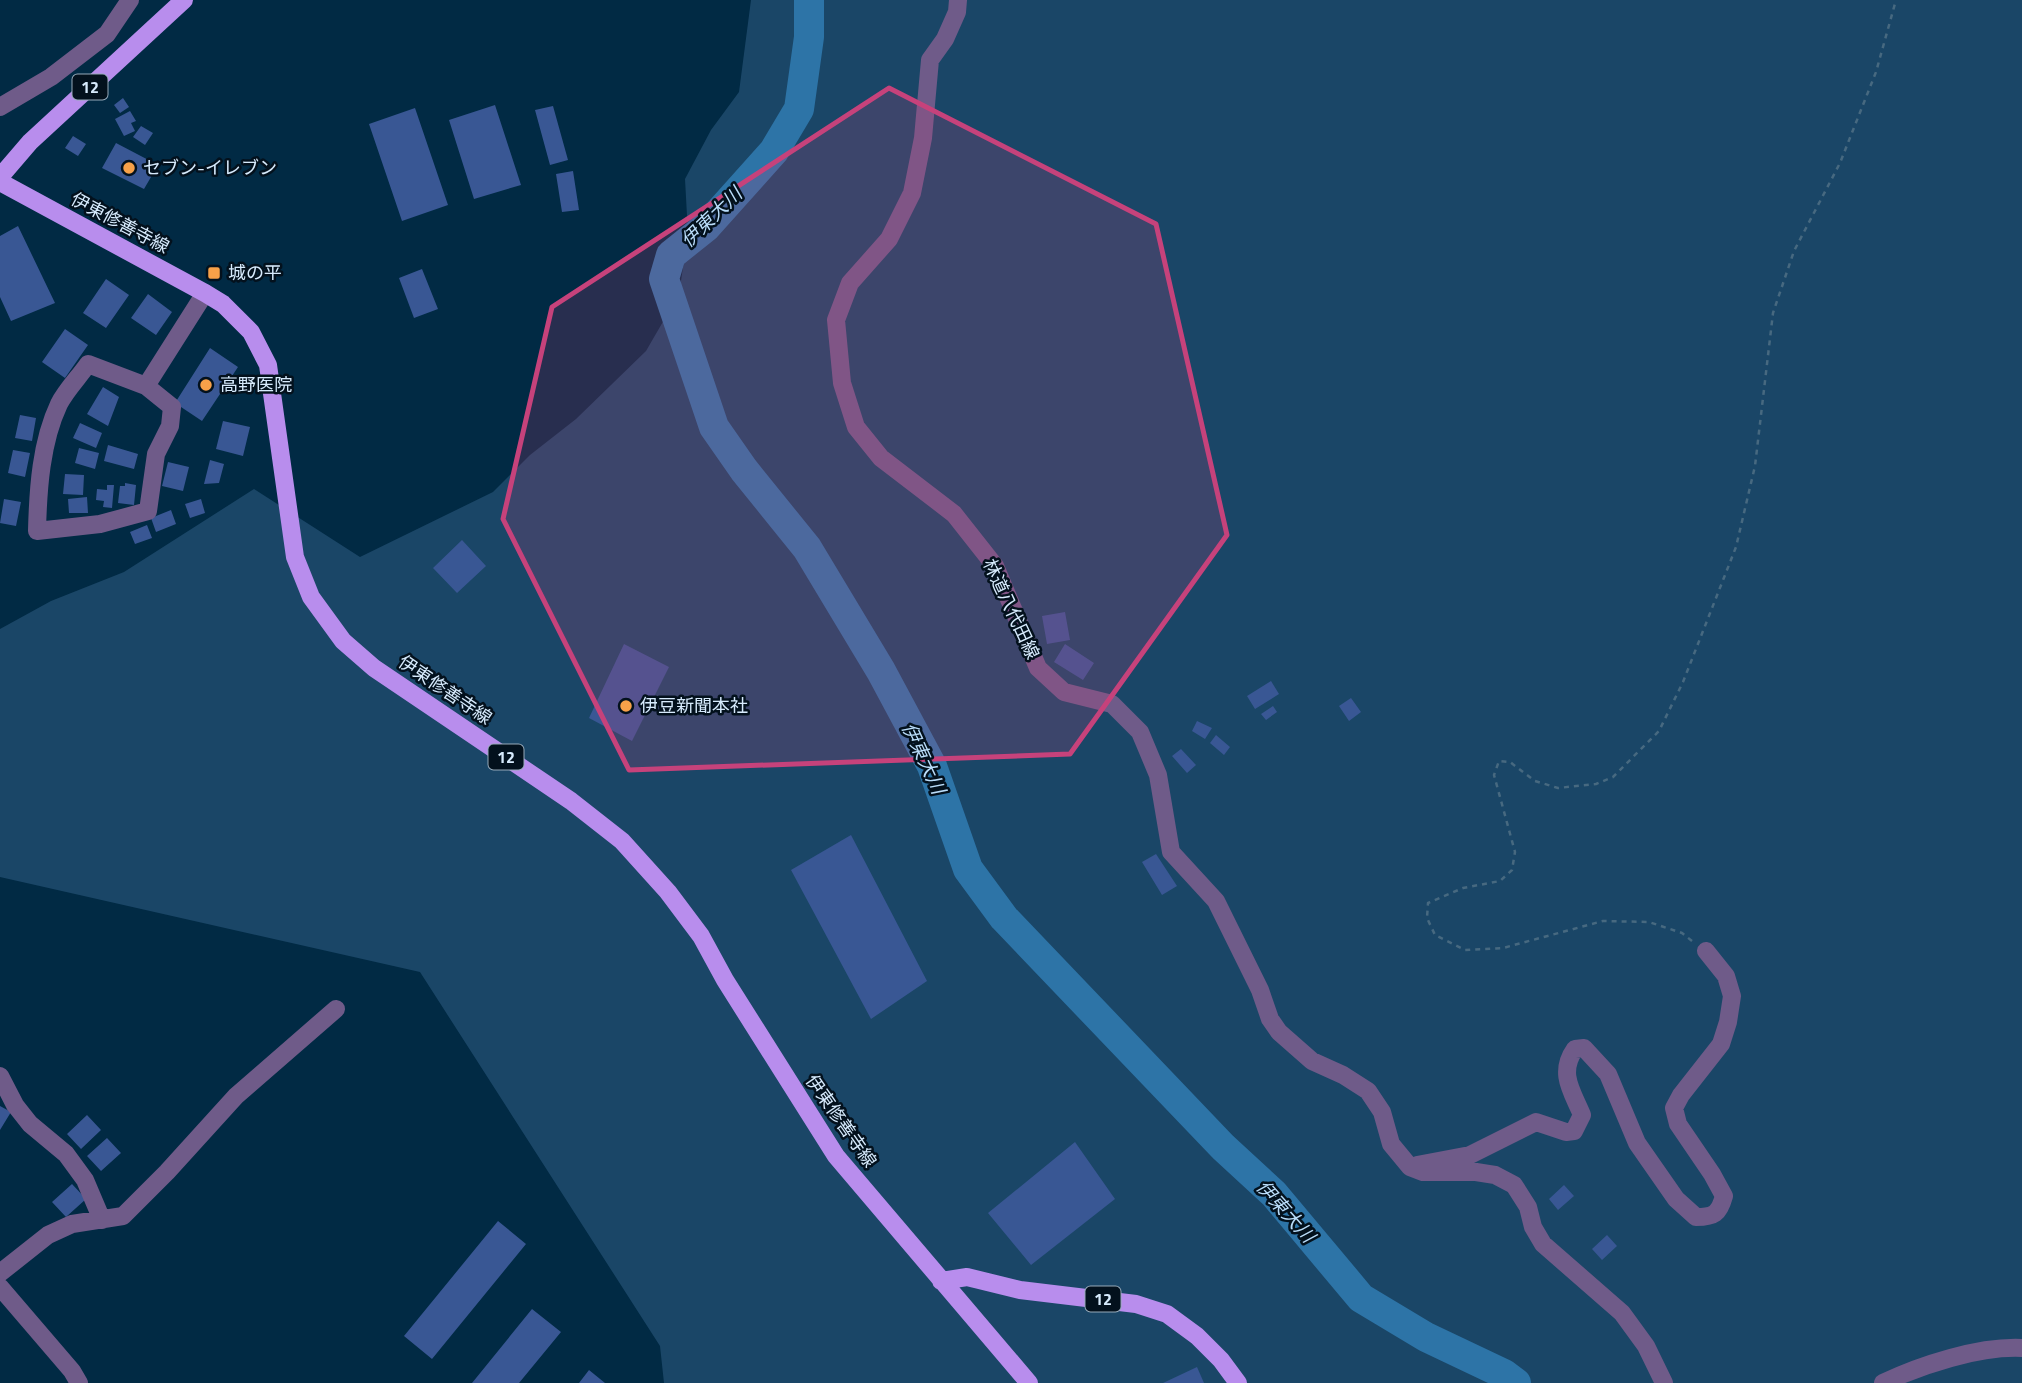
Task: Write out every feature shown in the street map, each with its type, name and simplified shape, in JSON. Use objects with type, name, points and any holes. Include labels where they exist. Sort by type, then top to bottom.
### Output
[{"type":"main road","name":"伊東修善寺線","points":[[184,0],[30,142],[0,180],[205,293],[223,304],[251,332],[268,365],[295,557],[311,597],[343,640],[374,668],[571,801],[622,841],[668,892],[701,936],[745,1013],[836,1156],[1029,1383]]},
{"type":"main road","name":"12","points":[[940,1281],[967,1277],[1020,1290],[1136,1304],[1167,1314],[1197,1336],[1222,1360],[1238,1383]]},
{"type":"street","points":[[0,107],[51,77],[107,34],[130,0]]},
{"type":"street","name":"林道八代田線","points":[[957,0],[957,12],[945,39],[930,60],[923,138],[912,193],[889,239],[850,283],[836,320],[842,383],[856,427],[881,458],[954,514],[995,566],[1038,668],[1064,692],[1112,704],[1140,732],[1158,775],[1171,852],[1216,901],[1260,990],[1270,1019],[1289,1043],[1312,1061],[1342,1074],[1368,1091],[1382,1112],[1391,1144],[1410,1167]]},
{"type":"street","points":[[146,386],[205,293]]},
{"type":"street","points":[[88,364],[146,386],[172,407],[170,426],[156,454],[148,511],[100,524],[37,531],[38,497],[48,435],[60,402],[88,364]]},
{"type":"street","points":[[1410,1167],[1470,1155],[1536,1122],[1566,1132],[1574,1131],[1582,1115],[1566,1079],[1568,1059],[1575,1049],[1584,1048],[1608,1074],[1637,1143],[1676,1199],[1696,1217],[1712,1217],[1720,1210],[1724,1196],[1678,1124],[1675,1108],[1681,1095],[1721,1044],[1728,1022],[1732,996],[1726,976],[1706,951]]},
{"type":"street","points":[[0,1273],[48,1235],[72,1224],[123,1216],[236,1096],[337,1009]]},
{"type":"street","points":[[0,1076],[15,1105],[30,1124],[66,1154],[85,1180],[102,1220]]},
{"type":"street","points":[[1410,1167],[1423,1172],[1494,1175],[1514,1185],[1528,1207],[1533,1227],[1543,1244],[1622,1313],[1646,1346],[1664,1383]]},
{"type":"street","points":[[0,1286],[72,1371],[79,1383]]},
{"type":"street","points":[[1883,1383],[1931,1364],[1972,1354],[2022,1348]]},
{"type":"path","points":[[1706,951],[1682,933],[1649,922],[1603,921],[1503,948],[1465,950],[1435,935],[1427,918],[1428,903],[1463,888],[1500,881],[1512,870],[1515,852],[1494,775],[1499,761],[1510,762],[1535,782],[1558,788],[1595,784],[1613,777],[1659,731],[1684,682],[1736,547],[1755,466],[1773,313],[1794,251],[1840,163],[1876,72],[1896,0]]},
{"type":"highlighted area","points":[[889,88],[1156,224],[1227,535],[1070,754],[629,770],[503,519],[552,307]]},
{"type":"shaded area","points":[[751,0],[2022,0],[2022,1383],[664,1383],[660,1346],[420,972],[0,877],[0,629],[51,601],[124,572],[254,489],[360,557],[493,492],[530,455],[576,419],[646,351],[679,294],[688,234],[685,179],[711,130],[739,92]]},
{"type":"building","points":[[123,98],[129,107],[120,113],[114,105]]},
{"type":"building","points":[[495,105],[521,185],[474,199],[449,120]]},
{"type":"building","points":[[553,106],[568,160],[550,165],[535,110]]},
{"type":"building","points":[[415,108],[448,205],[402,221],[369,124]]},
{"type":"building","points":[[130,111],[136,121],[131,123],[135,131],[124,136],[115,119]]},
{"type":"building","points":[[141,126],[153,133],[145,145],[133,137]]},
{"type":"building","points":[[73,136],[86,144],[78,156],[65,148]]},
{"type":"building","points":[[116,143],[158,165],[144,189],[102,168]]},
{"type":"building","points":[[573,171],[579,210],[562,212],[556,174]]},
{"type":"building","points":[[18,226],[55,303],[11,321],[0,297],[0,236]]},
{"type":"building","points":[[422,269],[438,309],[414,318],[399,278]]},
{"type":"building","points":[[106,279],[129,295],[106,328],[83,313]]},
{"type":"building","points":[[148,294],[172,312],[156,335],[131,318]]},
{"type":"building","points":[[65,329],[88,345],[65,378],[42,362]]},
{"type":"building","name":"高野医院","points":[[210,348],[238,367],[202,421],[175,403]]},
{"type":"building","points":[[103,387],[119,397],[108,426],[87,414]]},
{"type":"building","points":[[20,415],[36,418],[32,441],[15,438]]},
{"type":"building","points":[[223,421],[250,427],[243,456],[216,449]]},
{"type":"building","points":[[80,423],[102,433],[96,448],[73,438]]},
{"type":"building","points":[[108,445],[138,454],[134,469],[104,461]]},
{"type":"building","points":[[79,448],[99,453],[95,469],[75,463]]},
{"type":"building","points":[[13,450],[30,453],[25,477],[8,473]]},
{"type":"building","points":[[210,460],[224,464],[219,483],[204,484]]},
{"type":"building","points":[[168,462],[189,467],[183,491],[162,486]]},
{"type":"building","points":[[65,474],[84,475],[83,495],[63,494]]},
{"type":"building","points":[[125,483],[136,485],[134,505],[118,503],[120,486],[125,486]]},
{"type":"building","points":[[107,485],[114,485],[112,508],[103,507],[104,501],[96,500],[97,489],[107,490]]},
{"type":"building","points":[[87,497],[88,513],[69,513],[68,499]]},
{"type":"building","points":[[4,499],[21,502],[16,526],[0,523]]},
{"type":"building","points":[[201,499],[205,513],[190,518],[185,504]]},
{"type":"building","points":[[171,510],[176,524],[156,532],[151,518]]},
{"type":"building","points":[[147,525],[152,538],[135,544],[130,532]]},
{"type":"building","points":[[462,540],[486,566],[457,593],[433,568]]},
{"type":"building","points":[[1065,612],[1070,640],[1047,644],[1042,616]]},
{"type":"building","points":[[624,644],[669,667],[632,741],[589,718]]},
{"type":"building","points":[[1065,644],[1094,663],[1083,680],[1054,662]]},
{"type":"building","points":[[1271,681],[1279,694],[1255,709],[1247,696]]},
{"type":"building","points":[[1351,698],[1361,712],[1349,721],[1339,706]]},
{"type":"building","points":[[1273,706],[1277,712],[1266,720],[1261,714]]},
{"type":"building","points":[[1197,721],[1212,728],[1205,739],[1192,731]]},
{"type":"building","points":[[1216,735],[1230,747],[1224,755],[1210,743]]},
{"type":"building","points":[[1181,749],[1196,765],[1187,773],[1172,756]]},
{"type":"building","points":[[851,835],[927,981],[871,1019],[791,870]]},
{"type":"building","points":[[1156,854],[1177,886],[1162,895],[1142,862]]},
{"type":"building","points":[[0,1106],[11,1112],[0,1130]]},
{"type":"building","points":[[87,1115],[101,1130],[81,1149],[67,1134]]},
{"type":"building","points":[[107,1138],[121,1153],[101,1171],[87,1156]]},
{"type":"building","points":[[1075,1142],[1115,1199],[1031,1265],[988,1213]]},
{"type":"building","points":[[72,1184],[86,1199],[66,1217],[52,1202]]},
{"type":"building","points":[[1564,1185],[1574,1196],[1558,1210],[1549,1199]]},
{"type":"building","points":[[498,1221],[526,1244],[432,1359],[404,1336]]},
{"type":"building","points":[[1607,1235],[1617,1246],[1602,1260],[1592,1249]]},
{"type":"building","points":[[532,1309],[561,1332],[519,1383],[472,1383]]},
{"type":"building","points":[[1197,1367],[1204,1383],[1163,1383]]},
{"type":"building","points":[[589,1370],[605,1383],[579,1383]]},
{"type":"waterway","name":"伊東大川","points":[[809,0],[809,37],[799,109],[774,151],[706,227],[671,255],[664,279],[714,427],[744,470],[807,548],[881,671],[932,766],[968,869],[1004,918],[1223,1147],[1274,1194],[1361,1298],[1426,1337],[1504,1374],[1516,1383]]},
{"type":"place","name":"セブン-イレブン","points":[[129,168]]},
{"type":"place","name":"城の平","points":[[214,273]]},
{"type":"place","name":"高野医院","points":[[206,385]]},
{"type":"place","name":"伊豆新聞本社","points":[[626,706]]}]
